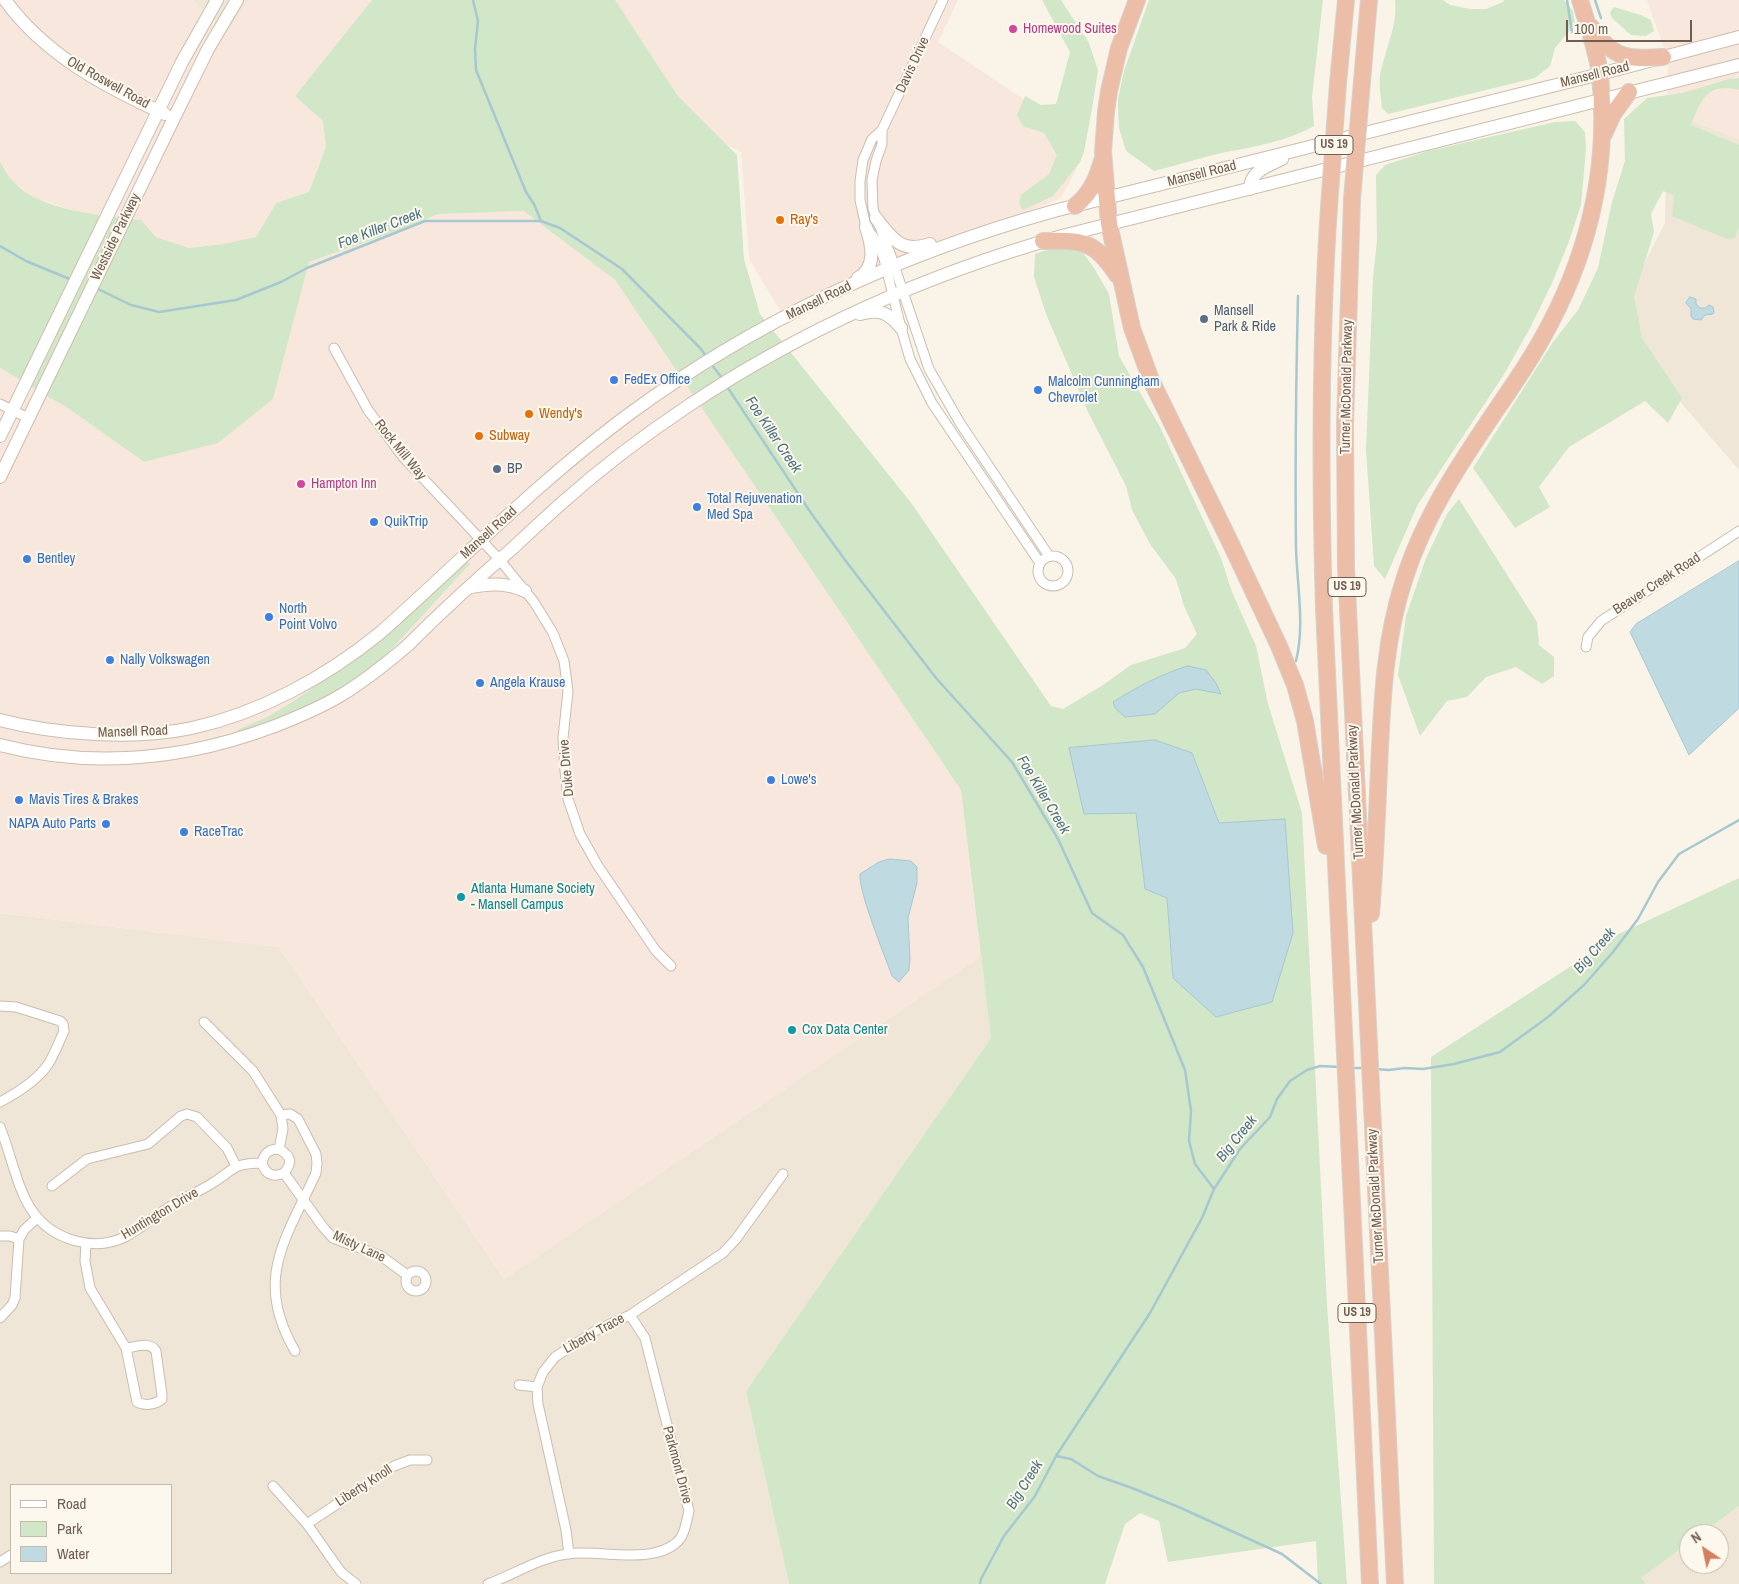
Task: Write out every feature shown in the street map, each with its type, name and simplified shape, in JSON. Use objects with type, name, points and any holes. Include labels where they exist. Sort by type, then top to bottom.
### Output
[{"type":"highway","points":[[1138,0],[1126,26],[1114,68],[1106,112],[1103,152],[1109,224],[1132,328],[1150,380],[1231,544],[1279,646],[1295,686],[1306,721],[1338,915]]},
{"type":"highway","name":"Turner McDonald Parkway","points":[[1346,0],[1329,207],[1323,360],[1322,519],[1326,668],[1370,1584]]},
{"type":"highway","name":"Turner McDonald Parkway","points":[[1369,0],[1352,199],[1346,389],[1345,530],[1349,655],[1395,1584]]},
{"type":"highway","points":[[1365,974],[1376,858],[1383,683],[1398,597],[1418,542],[1441,494],[1537,347],[1560,304],[1579,256],[1591,218],[1598,184],[1603,138],[1600,74],[1580,0]]},
{"type":"highway","points":[[1586,19],[1602,42],[1618,54],[1637,59],[1663,57]]},
{"type":"highway","points":[[1603,138],[1613,114],[1629,92]]},
{"type":"highway","points":[[1075,206],[1082,201],[1093,186],[1103,152]]},
{"type":"highway","points":[[1043,241],[1075,241],[1091,246],[1106,258],[1123,285]]},
{"type":"main road","name":"Old Roswell Road","points":[[5,0],[32,31],[52,49],[88,75],[136,101],[174,118]]},
{"type":"main road","name":"Westside Parkway","points":[[0,436],[196,35],[217,0]]},
{"type":"main road","name":"Westside Parkway","points":[[0,477],[208,49],[237,0]]},
{"type":"main road","name":"Mansell Road","points":[[0,720],[69,733],[165,733],[216,722],[259,706],[301,686],[352,655],[390,624],[580,453],[632,412],[744,339],[830,294],[890,267],[1021,220],[1600,74],[1739,37]]},
{"type":"main road","name":"Mansell Road","points":[[0,745],[23,751],[87,759],[148,758],[241,738],[317,708],[357,685],[407,646],[565,500],[636,443],[686,407],[757,363],[840,318],[897,293],[968,266],[1043,241],[1739,65]]},
{"type":"main road","points":[[1722,69],[1739,72]]},
{"type":"main road","points":[[148,133],[148,126],[143,111],[136,101],[159,94],[171,86]]},
{"type":"main road","points":[[1250,189],[1250,182],[1253,176],[1304,148]]},
{"type":"main road","points":[[871,222],[895,241],[912,248],[921,247],[961,233],[981,233]]},
{"type":"main road","points":[[830,294],[863,275],[868,268],[871,262],[872,248],[871,222]]},
{"type":"main road","points":[[840,318],[876,311],[885,313],[893,318],[901,328]]},
{"type":"main road","points":[[469,588],[488,584],[511,585],[525,591]]},
{"type":"street","name":"Davis Drive","points":[[897,293],[890,267],[860,200],[863,160],[872,139],[882,130],[943,0]]},
{"type":"street","name":"Davis Drive","points":[[871,222],[872,180],[882,144],[882,130]]},
{"type":"street","points":[[860,181],[872,180]]},
{"type":"street","points":[[897,293],[901,328],[910,359],[924,390],[1040,563],[1038,574],[1044,584],[1054,586],[1063,582],[1068,574],[1065,563],[1056,556],[1050,556],[1040,563]]},
{"type":"street","points":[[897,293],[936,384],[960,423],[1050,556]]},
{"type":"street","name":"Rock Mill Way","points":[[334,348],[368,410],[403,457],[500,560]]},
{"type":"street","points":[[0,404],[28,418]]},
{"type":"street","name":"Beaver Creek Road","points":[[1586,647],[1588,637],[1601,620],[1739,531]]},
{"type":"street","name":"Duke Drive","points":[[500,560],[534,602],[553,632],[564,661],[568,691],[563,738],[565,771],[568,798],[580,834],[598,866],[656,952],[671,966]]},
{"type":"street","points":[[0,1006],[16,1008],[60,1022],[64,1027],[64,1031],[48,1064],[42,1072],[17,1094],[0,1102]]},
{"type":"street","points":[[204,1022],[253,1071],[281,1115],[283,1129],[279,1148]]},
{"type":"street","points":[[52,1186],[87,1159],[148,1144],[181,1116],[187,1114],[197,1118],[227,1148],[236,1166]]},
{"type":"street","points":[[281,1115],[290,1114],[298,1119],[316,1154],[317,1163],[316,1173],[281,1247],[274,1280],[279,1317],[285,1334],[295,1351]]},
{"type":"street","name":"Huntington Drive","points":[[0,1127],[3,1144],[24,1197],[37,1218],[48,1228],[60,1235],[73,1241],[86,1243],[108,1242],[128,1235],[170,1207],[212,1184],[236,1166],[245,1163],[262,1162]]},
{"type":"street","points":[[279,1148],[286,1153],[290,1160],[289,1167],[284,1173],[277,1176],[270,1175],[264,1170],[263,1156],[267,1151],[279,1148]]},
{"type":"street","name":"Misty Lane","points":[[284,1173],[333,1238],[381,1256],[407,1275]]},
{"type":"street","name":"Liberty Trace","points":[[537,1387],[543,1372],[555,1357],[595,1331],[630,1315],[723,1253],[736,1239],[783,1174]]},
{"type":"street","points":[[0,1318],[12,1305],[15,1298],[19,1239],[24,1230],[37,1218]]},
{"type":"street","points":[[0,1236],[10,1236],[19,1239]]},
{"type":"street","points":[[86,1243],[85,1261],[90,1288],[126,1348],[137,1402],[141,1405],[157,1403],[162,1400],[156,1351],[149,1345],[126,1348]]},
{"type":"street","name":"Parkmont Drive","points":[[488,1584],[533,1564],[552,1557],[568,1554],[654,1554],[677,1543],[685,1529],[689,1512],[645,1338],[630,1315]]},
{"type":"street","points":[[519,1386],[537,1387],[538,1404],[566,1530],[568,1554]]},
{"type":"street","name":"Liberty Knoll","points":[[307,1524],[394,1466],[410,1460],[427,1460]]},
{"type":"street","points":[[273,1486],[307,1524],[341,1572],[356,1584]]},
{"type":"shaded area","points":[[0,0],[193,0],[226,34],[249,0],[372,0],[295,96],[323,121],[326,147],[309,192],[276,203],[256,237],[223,244],[189,248],[156,237],[141,220],[85,214],[35,198],[14,183],[0,162]]},
{"type":"shaded area","points":[[193,0],[249,0],[226,34]]},
{"type":"shaded area","points":[[601,0],[958,0],[938,42],[1041,111],[1078,166],[1061,198],[782,314],[749,259],[741,152],[675,118]]},
{"type":"shaded area","points":[[1647,0],[1739,0],[1739,139],[1667,111],[1668,60]]},
{"type":"shaded area","points":[[1667,111],[1739,139],[1739,470],[1613,324],[1665,223]]},
{"type":"shaded area","points":[[522,211],[615,280],[961,790],[981,956],[504,1279],[279,947],[0,913],[0,368],[69,409],[144,462],[218,443],[273,399],[309,262],[400,230],[438,214]]},
{"type":"shaded area","points":[[0,913],[279,947],[504,1279],[981,956],[991,1038],[746,1391],[789,1584],[0,1584]]},
{"type":"shaded area","points":[[1739,1506],[1739,1584],[1646,1584],[1641,1578],[1679,1550],[1679,1574],[1729,1574],[1729,1524],[1715,1524]]},
{"type":"green space","points":[[372,0],[615,0],[677,95],[737,155],[744,259],[760,314],[912,504],[1051,706],[1063,709],[1103,685],[1131,665],[1185,648],[1197,634],[1184,606],[1176,579],[1150,544],[1132,510],[1126,486],[1088,412],[1046,314],[1034,277],[1035,254],[1069,246],[1081,250],[1094,268],[1109,294],[1119,356],[1160,427],[1221,558],[1232,592],[1256,646],[1268,704],[1302,813],[1327,1305],[1347,1584],[1318,1584],[1316,1541],[1168,1562],[1159,1521],[1140,1513],[1125,1524],[1105,1584],[789,1584],[746,1391],[991,1038],[961,790],[615,280],[523,211],[438,214],[400,230],[309,262],[273,399],[218,443],[144,462],[69,409],[0,368],[0,162],[13,181],[24,191],[38,199],[91,214],[141,220],[156,237],[189,248],[223,244],[256,237],[276,203],[309,192],[326,147],[323,121],[295,96]],"holes":[[[1192,753],[1219,823],[1173,978],[1167,898],[1145,888],[1136,812]]]},
{"type":"green space","points":[[1042,0],[1061,0],[1089,43],[1098,70],[1084,152],[1080,162],[1053,196],[1023,210],[1019,203],[1021,195],[1049,174],[1057,155],[1044,133],[1023,126],[1017,115],[1025,96],[1041,105],[1056,104],[1070,52]]},
{"type":"green space","points":[[1149,0],[1323,0],[1312,97],[1314,126],[1280,140],[1154,171],[1126,151],[1119,128],[1118,99],[1124,71]]},
{"type":"green space","points":[[1395,0],[1443,0],[1450,5],[1470,9],[1486,9],[1504,0],[1564,0],[1573,11],[1575,24],[1555,48],[1550,66],[1535,78],[1388,114],[1382,108],[1380,76],[1394,20]]},
{"type":"green space","points":[[1614,7],[1651,20],[1654,31],[1646,36],[1631,35],[1612,18],[1610,12]]},
{"type":"green space","points":[[1739,78],[1739,90],[1719,89],[1707,95],[1698,108],[1691,125],[1739,145],[1739,226],[1735,238],[1727,239],[1672,216],[1674,195],[1663,191],[1651,214],[1654,232],[1634,297],[1642,338],[1682,398],[1668,423],[1645,401],[1569,447],[1539,487],[1550,507],[1515,528],[1473,468],[1553,342],[1578,310],[1598,268],[1612,202],[1625,161],[1624,119],[1647,98],[1682,93],[1729,79]]},
{"type":"green space","points":[[1575,121],[1585,132],[1586,149],[1581,205],[1553,281],[1530,328],[1503,376],[1418,504],[1385,579],[1374,566],[1366,450],[1373,278],[1377,241],[1376,175],[1385,165],[1428,151],[1555,122]]},
{"type":"green space","points":[[1459,499],[1537,622],[1539,645],[1554,657],[1554,676],[1542,684],[1516,667],[1486,677],[1467,697],[1447,701],[1420,736],[1398,675],[1406,616],[1426,558],[1447,514]]},
{"type":"green space","points":[[466,561],[470,564],[387,654],[366,671],[328,697],[284,717],[239,733],[237,730],[267,717],[330,676]]},
{"type":"green space","points":[[1739,878],[1739,1506],[1715,1524],[1679,1524],[1679,1550],[1641,1578],[1646,1584],[1434,1584],[1431,1057],[1602,946],[1606,940]]},
{"type":"water","points":[[1690,297],[1696,299],[1696,304],[1700,308],[1705,308],[1709,305],[1713,307],[1713,314],[1705,315],[1701,320],[1693,319],[1691,309],[1686,303]]},
{"type":"water","points":[[1739,561],[1739,708],[1689,755],[1630,632],[1636,624]]},
{"type":"water","points":[[1188,666],[1206,670],[1216,683],[1221,694],[1196,689],[1179,693],[1155,714],[1125,717],[1115,708],[1113,702],[1131,691],[1159,677]]},
{"type":"water","points":[[1155,740],[1192,753],[1219,823],[1285,819],[1293,933],[1272,1002],[1216,1017],[1173,978],[1167,898],[1145,889],[1136,813],[1084,814],[1069,748]]},
{"type":"water","points":[[890,859],[911,861],[917,867],[917,883],[908,918],[909,970],[899,982],[892,976],[878,939],[863,894],[860,874],[879,862]]},
{"type":"waterway","points":[[473,0],[478,21],[475,49],[476,70],[526,192],[534,204],[541,221]]},
{"type":"waterway","points":[[1567,0],[1572,32]]},
{"type":"waterway","points":[[1595,0],[1601,18]]},
{"type":"waterway","name":"Foe Killer Creek","points":[[96,288],[131,305],[159,312],[236,300],[281,282],[307,268],[425,221],[541,221],[560,228],[622,269],[701,349],[707,358]]},
{"type":"waterway","name":"Foe Killer Creek","points":[[0,246],[26,261],[72,280]]},
{"type":"waterway","points":[[1296,661],[1300,633],[1296,548],[1298,296]]},
{"type":"waterway","name":"Foe Killer Creek","points":[[712,365],[722,378]]},
{"type":"waterway","name":"Foe Killer Creek","points":[[726,385],[811,513],[845,560],[936,678],[1012,762],[1058,839],[1092,913],[1123,935],[1143,967],[1185,1070],[1191,1111],[1189,1141],[1195,1164],[1214,1189]]},
{"type":"waterway","name":"Big Creek","points":[[1375,1069],[1423,1069],[1454,1064],[1500,1052],[1548,1017],[1584,985],[1613,952],[1638,919],[1658,882],[1679,854],[1739,820]]},
{"type":"waterway","name":"Big Creek","points":[[980,1584],[1004,1536],[1035,1496],[1056,1456],[1150,1313],[1202,1218],[1214,1189],[1240,1149],[1270,1117],[1277,1099],[1290,1081],[1307,1070],[1320,1066],[1340,1067]]},
{"type":"waterway","name":"Big Creek","points":[[1350,1068],[1365,1068]]},
{"type":"waterway","points":[[1056,1456],[1071,1459],[1098,1476],[1181,1508],[1282,1554],[1321,1584]]},
{"type":"place","name":"Homewood Suites","points":[[1013,29]]},
{"type":"place","name":"Ray's","points":[[780,220]]},
{"type":"place","name":"Mansell Park & Ride","points":[[1204,319]]},
{"type":"place","name":"FedEx Office","points":[[614,380]]},
{"type":"place","name":"Malcolm Cunningham Chevrolet","points":[[1038,390]]},
{"type":"place","name":"Wendy's","points":[[529,414]]},
{"type":"place","name":"Subway","points":[[479,436]]},
{"type":"place","name":"BP","points":[[497,469]]},
{"type":"place","name":"Hampton Inn","points":[[301,484]]},
{"type":"place","name":"Total Rejuvenation Med Spa","points":[[697,507]]},
{"type":"place","name":"QuikTrip","points":[[374,522]]},
{"type":"place","name":"Bentley","points":[[27,559]]},
{"type":"place","name":"North Point Volvo","points":[[269,617]]},
{"type":"place","name":"Nally Volkswagen","points":[[110,660]]},
{"type":"place","name":"Angela Krause","points":[[480,683]]},
{"type":"place","name":"Lowe's","points":[[771,780]]},
{"type":"place","name":"Mavis Tires & Brakes","points":[[19,800]]},
{"type":"place","name":"NAPA Auto Parts","points":[[106,824]]},
{"type":"place","name":"RaceTrac","points":[[184,832]]},
{"type":"place","name":"Atlanta Humane Society - Mansell Campus","points":[[461,897]]},
{"type":"place","name":"Cox Data Center","points":[[792,1030]]}]
